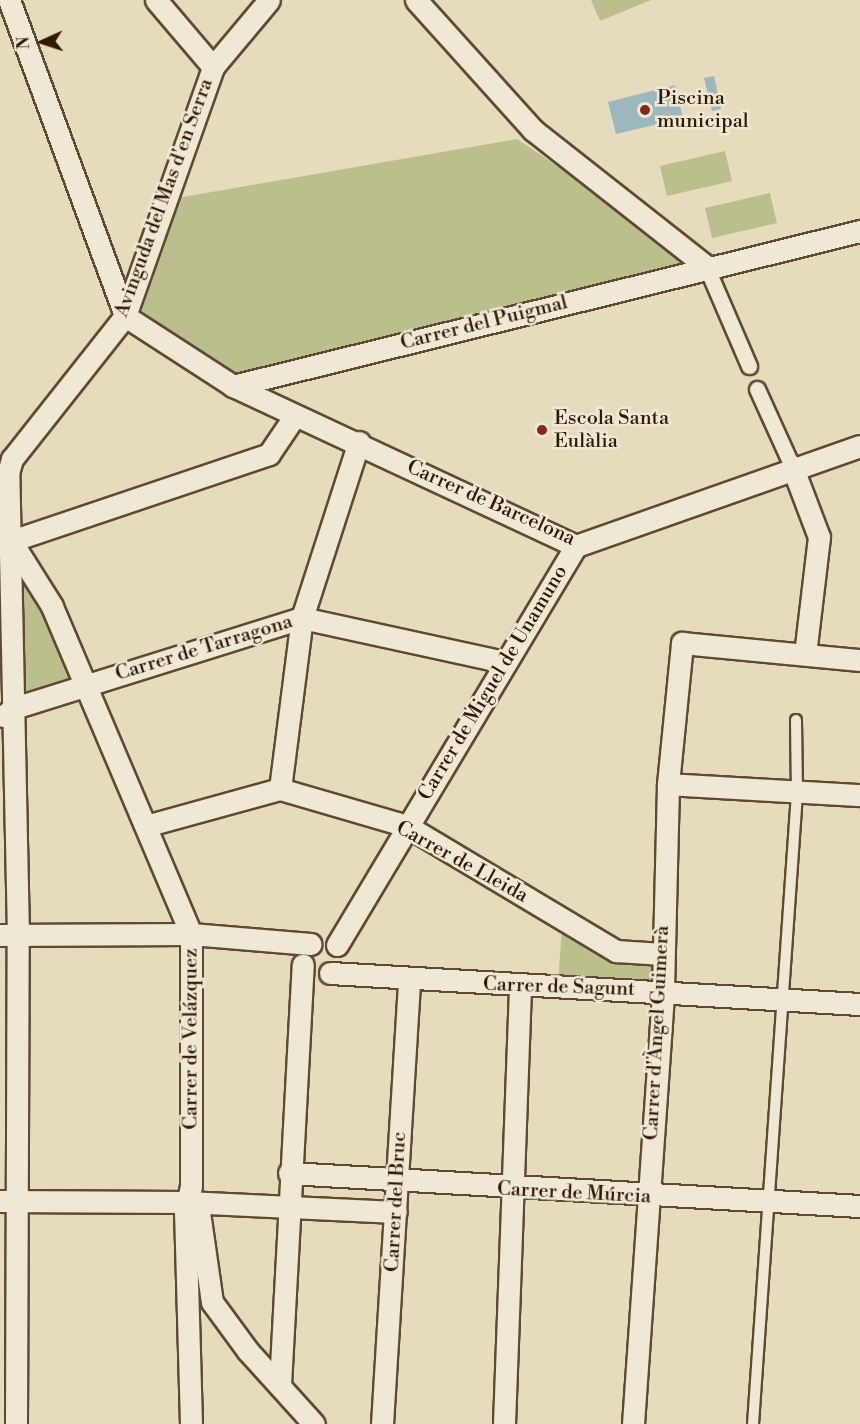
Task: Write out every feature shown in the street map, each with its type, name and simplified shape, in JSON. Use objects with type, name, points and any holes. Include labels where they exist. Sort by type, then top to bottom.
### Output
[{"type":"street","points":[[9,0],[125,316],[233,386]]},
{"type":"street","points":[[156,0],[213,67]]},
{"type":"street","name":"Avinguda del Mas d'en Serra","points":[[16,1424],[8,1201],[7,713],[12,459],[125,316],[213,67],[269,0]]},
{"type":"street","points":[[416,0],[533,130],[706,266],[749,366]]},
{"type":"street","name":"Carrer del Puigmal","points":[[233,386],[706,266],[860,231]]},
{"type":"street","name":"Carrer de Barcelona","points":[[233,386],[294,417],[359,442],[576,546],[792,466],[860,446]]},
{"type":"street","points":[[757,389],[792,466],[819,537],[805,654],[860,660]]},
{"type":"street","points":[[10,541],[269,454],[294,417]]},
{"type":"street","points":[[149,825],[280,789],[302,618],[359,442]]},
{"type":"street","name":"Carrer de Velázquez","points":[[10,541],[52,606],[149,825],[191,934],[191,1186],[186,1202],[191,1424]]},
{"type":"street","name":"Carrer de Miguel de Unamuno","points":[[337,945],[503,662],[576,546]]},
{"type":"street","name":"Carrer de Tarragona","points":[[7,713],[86,685],[302,618],[503,662]]},
{"type":"street","name":"Carrer d'Àngel Guimerà","points":[[633,1424],[663,990],[668,784],[682,643],[805,654]]},
{"type":"street","points":[[668,784],[860,795]]},
{"type":"street","name":"Carrer de Lleida","points":[[280,789],[407,826],[616,951],[663,954]]},
{"type":"street","points":[[9,935],[191,934],[337,945],[340,965],[330,973],[315,974],[303,966]]},
{"type":"street","points":[[280,1385],[286,1206],[303,966],[311,944]]},
{"type":"street","name":"Carrer de Sagunt","points":[[330,973],[409,981],[663,990],[860,1004]]},
{"type":"street","name":"Carrer del Bruc","points":[[382,1424],[409,981]]},
{"type":"street","points":[[504,1424],[520,986]]},
{"type":"street","name":"Carrer de Múrcia","points":[[289,1173],[647,1197],[860,1206]]},
{"type":"street","points":[[8,1201],[186,1202],[396,1212]]},
{"type":"street","points":[[186,1202],[199,1212],[212,1302],[314,1424]]},
{"type":"lane","points":[[753,1424],[797,793],[796,720]]},
{"type":"green space","points":[[591,0],[651,0],[600,21]]},
{"type":"green space","points":[[517,139],[706,266],[233,386],[125,316],[166,200]]},
{"type":"green space","points":[[725,151],[732,181],[667,196],[660,166]]},
{"type":"green space","points":[[770,193],[777,223],[712,238],[705,208]]},
{"type":"green space","points":[[11,541],[86,685],[14,708]]},
{"type":"green space","points":[[562,930],[655,960],[653,984],[558,981]]},
{"type":"water","name":"Piscina municipal","points":[[714,76],[721,109],[712,111],[704,78]]},
{"type":"water","name":"Piscina municipal","points":[[675,85],[683,118],[616,134],[608,102]]},
{"type":"place","name":"Piscina municipal","points":[[645,110]]},
{"type":"place","name":"Escola Santa Eulàlia","points":[[542,430]]}]
